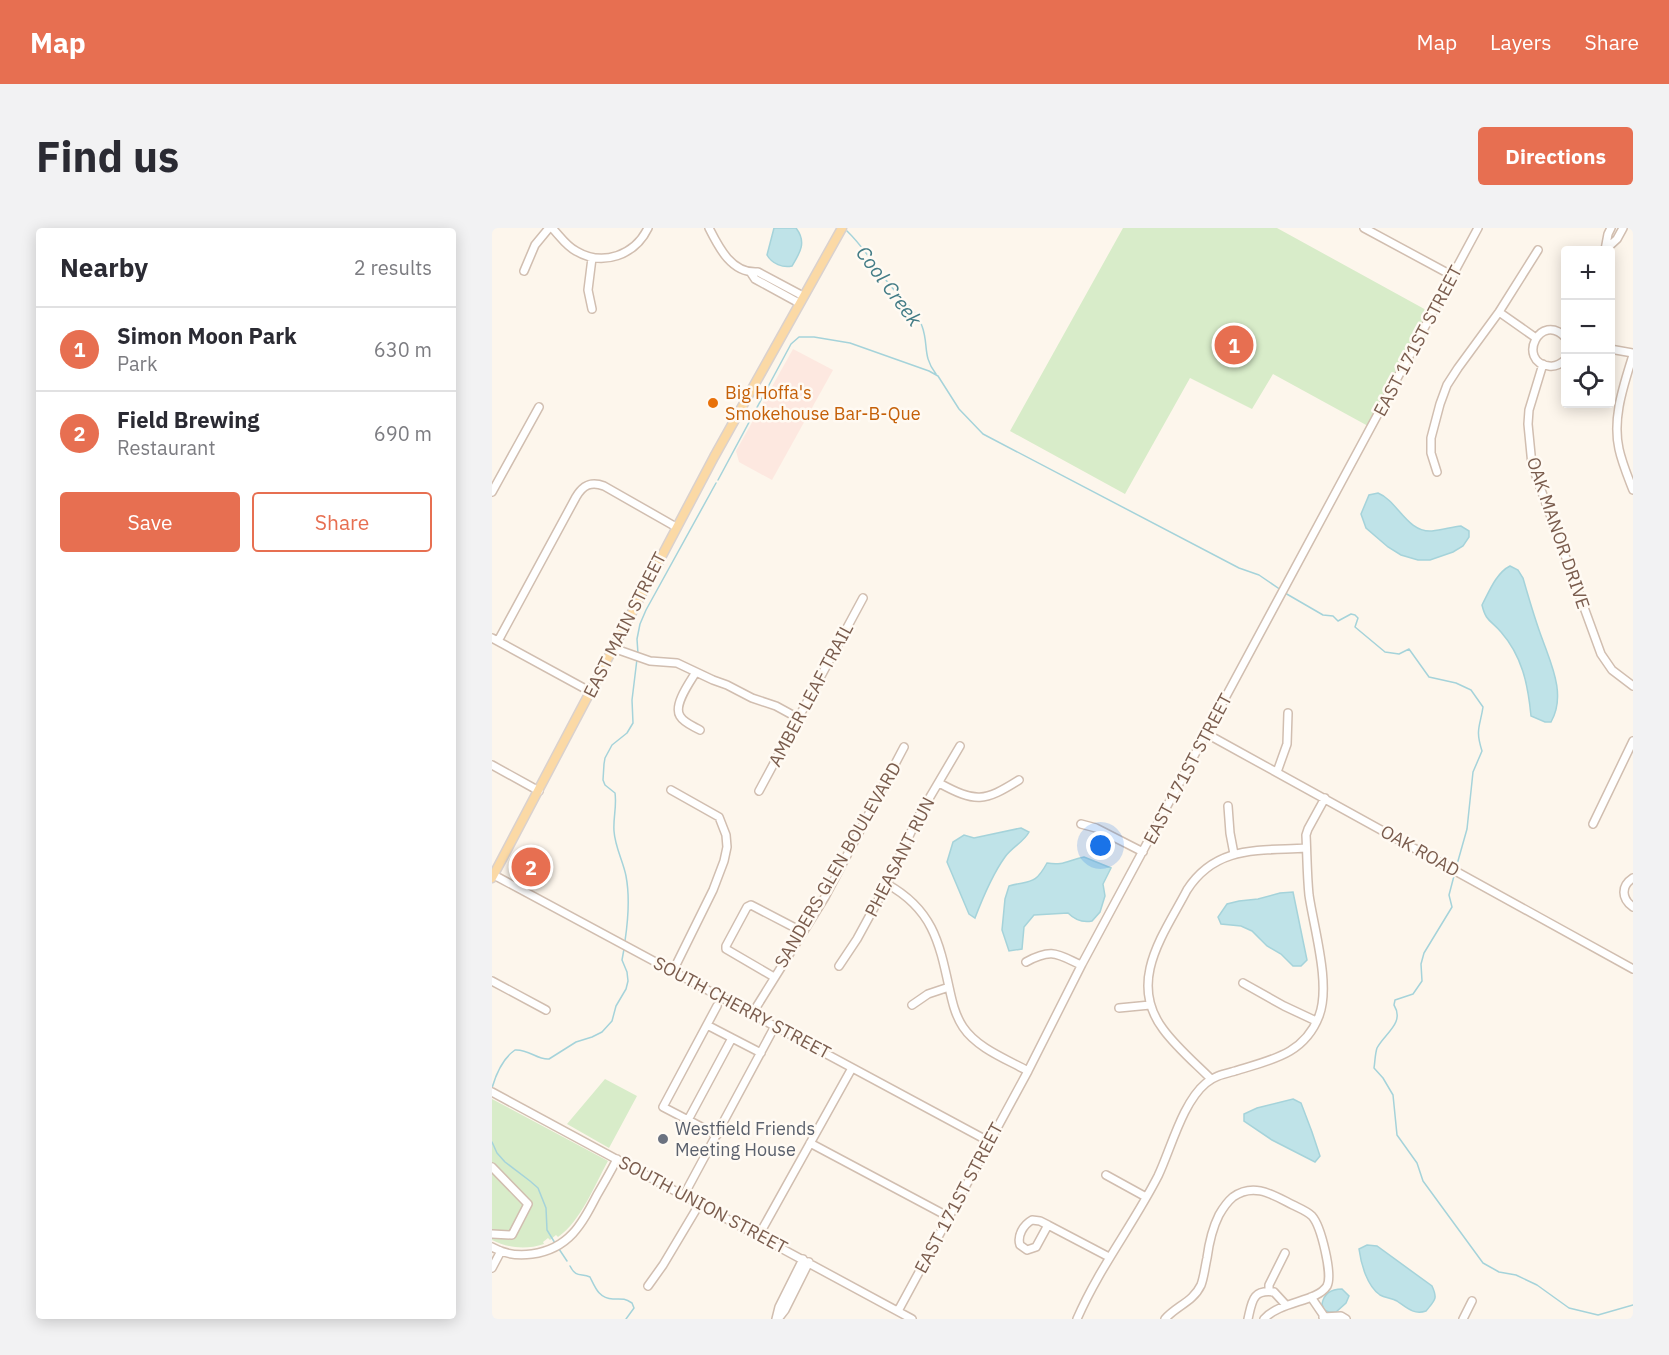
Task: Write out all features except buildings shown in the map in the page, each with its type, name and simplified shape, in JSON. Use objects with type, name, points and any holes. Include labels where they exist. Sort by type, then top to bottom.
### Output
[{"type":"main road","name":"EAST MAIN STREET","points":[[492,875],[539,791],[676,527],[842,228]]},
{"type":"street","points":[[524,271],[535,245],[550,228],[570,248],[579,253],[592,258],[611,258],[629,251],[643,237],[648,228]]},
{"type":"street","points":[[709,228],[730,262],[751,273],[755,279],[801,299]]},
{"type":"street","points":[[1364,228],[1453,276]]},
{"type":"street","name":"EAST 171ST STREET","points":[[898,1311],[1478,228]]},
{"type":"street","points":[[1606,246],[1611,228]]},
{"type":"street","points":[[1609,246],[1617,239],[1623,228]]},
{"type":"street","points":[[1437,472],[1431,453],[1431,438],[1447,385],[1499,312],[1538,250]]},
{"type":"street","points":[[592,258],[588,290],[592,309]]},
{"type":"street","points":[[1499,312],[1536,338]]},
{"type":"street","points":[[1561,333],[1549,330],[1539,334],[1534,342],[1533,353],[1543,364],[1553,366],[1561,363]]},
{"type":"street","points":[[1615,351],[1633,354],[1620,397],[1617,428],[1618,447],[1633,490]]},
{"type":"street","name":"OAK MANOR DRIVE","points":[[1543,364],[1529,410],[1532,465],[1601,654],[1612,670],[1633,686]]},
{"type":"street","points":[[492,492],[539,408]]},
{"type":"street","points":[[591,692],[495,639],[585,485],[592,483],[604,486],[676,527]]},
{"type":"street","name":"AMBER LEAF TRAIL","points":[[759,791],[863,598]]},
{"type":"street","points":[[614,648],[651,661],[677,663],[752,698],[776,706],[798,718]]},
{"type":"street","points":[[696,672],[680,700],[678,710],[682,718],[700,730]]},
{"type":"street","points":[[1277,771],[1287,744],[1288,713]]},
{"type":"street","name":"OAK ROAD","points":[[1207,734],[1633,969]]},
{"type":"street","points":[[1593,824],[1633,741]]},
{"type":"street","name":"PHEASANT RUN","points":[[839,966],[857,939],[917,819],[960,746]]},
{"type":"street","name":"SANDERS GLEN BOULEVARD","points":[[752,1014],[825,897],[904,747]]},
{"type":"street","points":[[492,765],[539,791]]},
{"type":"street","points":[[939,783],[966,796],[982,798],[997,793],[1019,780]]},
{"type":"street","points":[[671,790],[719,818],[726,835],[727,847],[713,890],[673,971]]},
{"type":"street","points":[[1077,1319],[1109,1257],[1158,1176],[1176,1133],[1201,1087],[1221,1074],[1283,1056],[1308,1036],[1316,1021],[1322,1008],[1324,988],[1309,892],[1306,836],[1325,798]]},
{"type":"street","points":[[1228,806],[1234,854]]},
{"type":"street","points":[[1081,824],[1096,828],[1143,852]]},
{"type":"street","points":[[1211,1079],[1164,1032],[1153,1014],[1147,981],[1151,961],[1187,890],[1209,866],[1234,854],[1306,848]]},
{"type":"street","name":"SOUTH CHERRY STREET","points":[[492,875],[990,1142]]},
{"type":"street","points":[[1633,878],[1626,883],[1623,892],[1626,900],[1633,907]]},
{"type":"street","points":[[886,884],[911,901],[928,922],[940,946],[955,1012],[968,1034],[984,1046],[1028,1071]]},
{"type":"street","points":[[774,977],[725,947],[747,907],[749,904],[752,905],[803,932]]},
{"type":"street","points":[[1026,962],[1040,954],[1054,953],[1082,965]]},
{"type":"street","points":[[492,981],[546,1010]]},
{"type":"street","points":[[1243,982],[1284,1006],[1316,1021]]},
{"type":"street","points":[[912,1005],[928,994],[949,987]]},
{"type":"street","points":[[1119,1008],[1150,1005]]},
{"type":"street","points":[[717,1006],[663,1107],[717,1135]]},
{"type":"street","points":[[707,1025],[761,1053]]},
{"type":"street","points":[[684,1195],[775,1026]]},
{"type":"street","points":[[688,1120],[732,1038]]},
{"type":"street","points":[[759,1235],[852,1068]]},
{"type":"street","name":"SOUTH UNION STREET","points":[[495,1093],[912,1319]]},
{"type":"street","points":[[810,1143],[949,1217]]},
{"type":"street","points":[[492,1247],[521,1255],[544,1252],[564,1242],[582,1223],[617,1159]]},
{"type":"street","points":[[492,1167],[528,1204],[512,1235],[492,1234]]},
{"type":"street","points":[[1106,1175],[1146,1197]]},
{"type":"street","points":[[1165,1319],[1172,1311],[1190,1300],[1200,1286],[1214,1225],[1226,1204],[1236,1195],[1252,1190],[1264,1191],[1304,1210],[1314,1218],[1319,1227],[1329,1269],[1326,1288],[1319,1294],[1279,1307],[1264,1319]]},
{"type":"street","points":[[648,1286],[700,1203]]},
{"type":"street","points":[[1048,1225],[1034,1249],[1027,1250],[1020,1245],[1019,1236],[1028,1222],[1036,1220],[1048,1225],[1109,1257]]},
{"type":"street","points":[[492,1268],[501,1251]]},
{"type":"street","points":[[1269,1292],[1269,1285],[1285,1253]]},
{"type":"street","points":[[777,1319],[785,1310],[806,1260]]},
{"type":"street","points":[[1248,1319],[1255,1296],[1260,1292],[1278,1295],[1286,1305]]},
{"type":"street","points":[[1311,1297],[1325,1318],[1341,1316],[1346,1319]]},
{"type":"street","points":[[1462,1319],[1472,1301]]},
{"type":"shaded area","points":[[793,349],[833,370],[772,480],[739,462],[736,451]]},
{"type":"green space","points":[[1123,228],[1277,228],[1428,311],[1427,316],[1368,426],[1273,374],[1252,409],[1190,378],[1125,494],[1010,431]]},
{"type":"green space","points":[[605,1079],[637,1096],[609,1148],[567,1124]]},
{"type":"green space","points":[[492,1099],[608,1161],[574,1222],[558,1237],[556,1235],[550,1240],[548,1238],[543,1242],[544,1244],[517,1247],[492,1240]]},
{"type":"water","points":[[774,228],[796,228],[799,233],[802,243],[798,257],[792,266],[778,265],[767,255]]},
{"type":"water","points":[[1378,493],[1416,527],[1432,531],[1461,526],[1469,531],[1469,537],[1463,546],[1453,552],[1430,560],[1418,560],[1401,555],[1366,528],[1361,514],[1369,495]]},
{"type":"water","points":[[1510,566],[1518,570],[1523,578],[1556,681],[1557,702],[1551,722],[1531,716],[1526,682],[1519,661],[1508,641],[1487,618],[1482,605],[1497,578]]},
{"type":"water","points":[[1021,828],[1029,832],[1000,864],[975,918],[969,914],[947,862],[953,842],[964,835],[974,838]]},
{"type":"water","points":[[1084,857],[1111,868],[1103,884],[1105,896],[1100,912],[1088,922],[1079,920],[1068,913],[1034,915],[1024,927],[1022,949],[1009,951],[1002,930],[1005,899],[1009,886],[1036,878],[1047,863],[1062,863]]},
{"type":"water","points":[[1293,892],[1307,960],[1301,966],[1293,966],[1252,931],[1241,926],[1221,924],[1218,917],[1227,904]]},
{"type":"water","points":[[1293,1099],[1301,1103],[1312,1132],[1320,1156],[1315,1162],[1272,1140],[1244,1121],[1244,1114],[1257,1108]]},
{"type":"water","points":[[1367,1245],[1377,1246],[1432,1286],[1435,1299],[1426,1311],[1411,1310],[1375,1291],[1365,1274],[1360,1255],[1359,1249]]},
{"type":"water","points":[[1342,1289],[1349,1296],[1346,1303],[1336,1312],[1324,1310],[1322,1304],[1327,1294]]},
{"type":"waterway","name":"Cool Creek","points":[[847,231],[920,320],[927,356],[936,374]]},
{"type":"waterway","points":[[718,480],[791,344],[799,337],[850,343],[938,376],[959,409],[983,434],[1239,568],[1259,575],[1281,590]]},
{"type":"waterway","points":[[638,654],[637,639],[646,610],[716,483]]},
{"type":"waterway","points":[[1285,593],[1323,615],[1333,616],[1338,621],[1351,614],[1355,615],[1358,618],[1355,627],[1385,652],[1399,654],[1409,649],[1429,677],[1456,683],[1471,690],[1483,707],[1478,733],[1482,751],[1473,772],[1467,829],[1456,868]]},
{"type":"waterway","points":[[625,941],[628,892],[625,870],[615,837],[615,793],[605,785],[603,780],[605,758],[612,745],[627,733],[633,723],[632,700],[637,659]]},
{"type":"waterway","points":[[1455,872],[1449,895],[1452,907],[1424,953],[1421,964],[1422,981],[1413,994],[1395,1000],[1396,1023],[1376,1050],[1374,1068],[1393,1095],[1397,1135],[1417,1163],[1423,1181],[1483,1263],[1499,1272],[1516,1275],[1537,1285],[1569,1308],[1598,1315],[1633,1305]]},
{"type":"waterway","points":[[492,1088],[500,1067],[515,1050],[549,1059],[576,1042],[602,1032],[612,1021],[616,1006],[626,989],[627,972],[622,960],[624,949]]},
{"type":"waterway","points":[[492,1142],[497,1153],[505,1162],[538,1188],[546,1208],[547,1230],[555,1243]]},
{"type":"waterway","points":[[559,1249],[567,1261]]},
{"type":"waterway","points":[[570,1266],[577,1274],[590,1277],[598,1292],[604,1297],[632,1303],[634,1308],[626,1319]]},
{"type":"place","name":"Simon Moon Park","points":[[1234,345]]},
{"type":"place","name":"Big Hoffa's Smokehouse Bar-B-Que","points":[[713,403]]},
{"type":"place","name":"Field Brewing","points":[[531,867]]},
{"type":"place","name":"Westfield Friends Meeting House","points":[[663,1139]]}]
